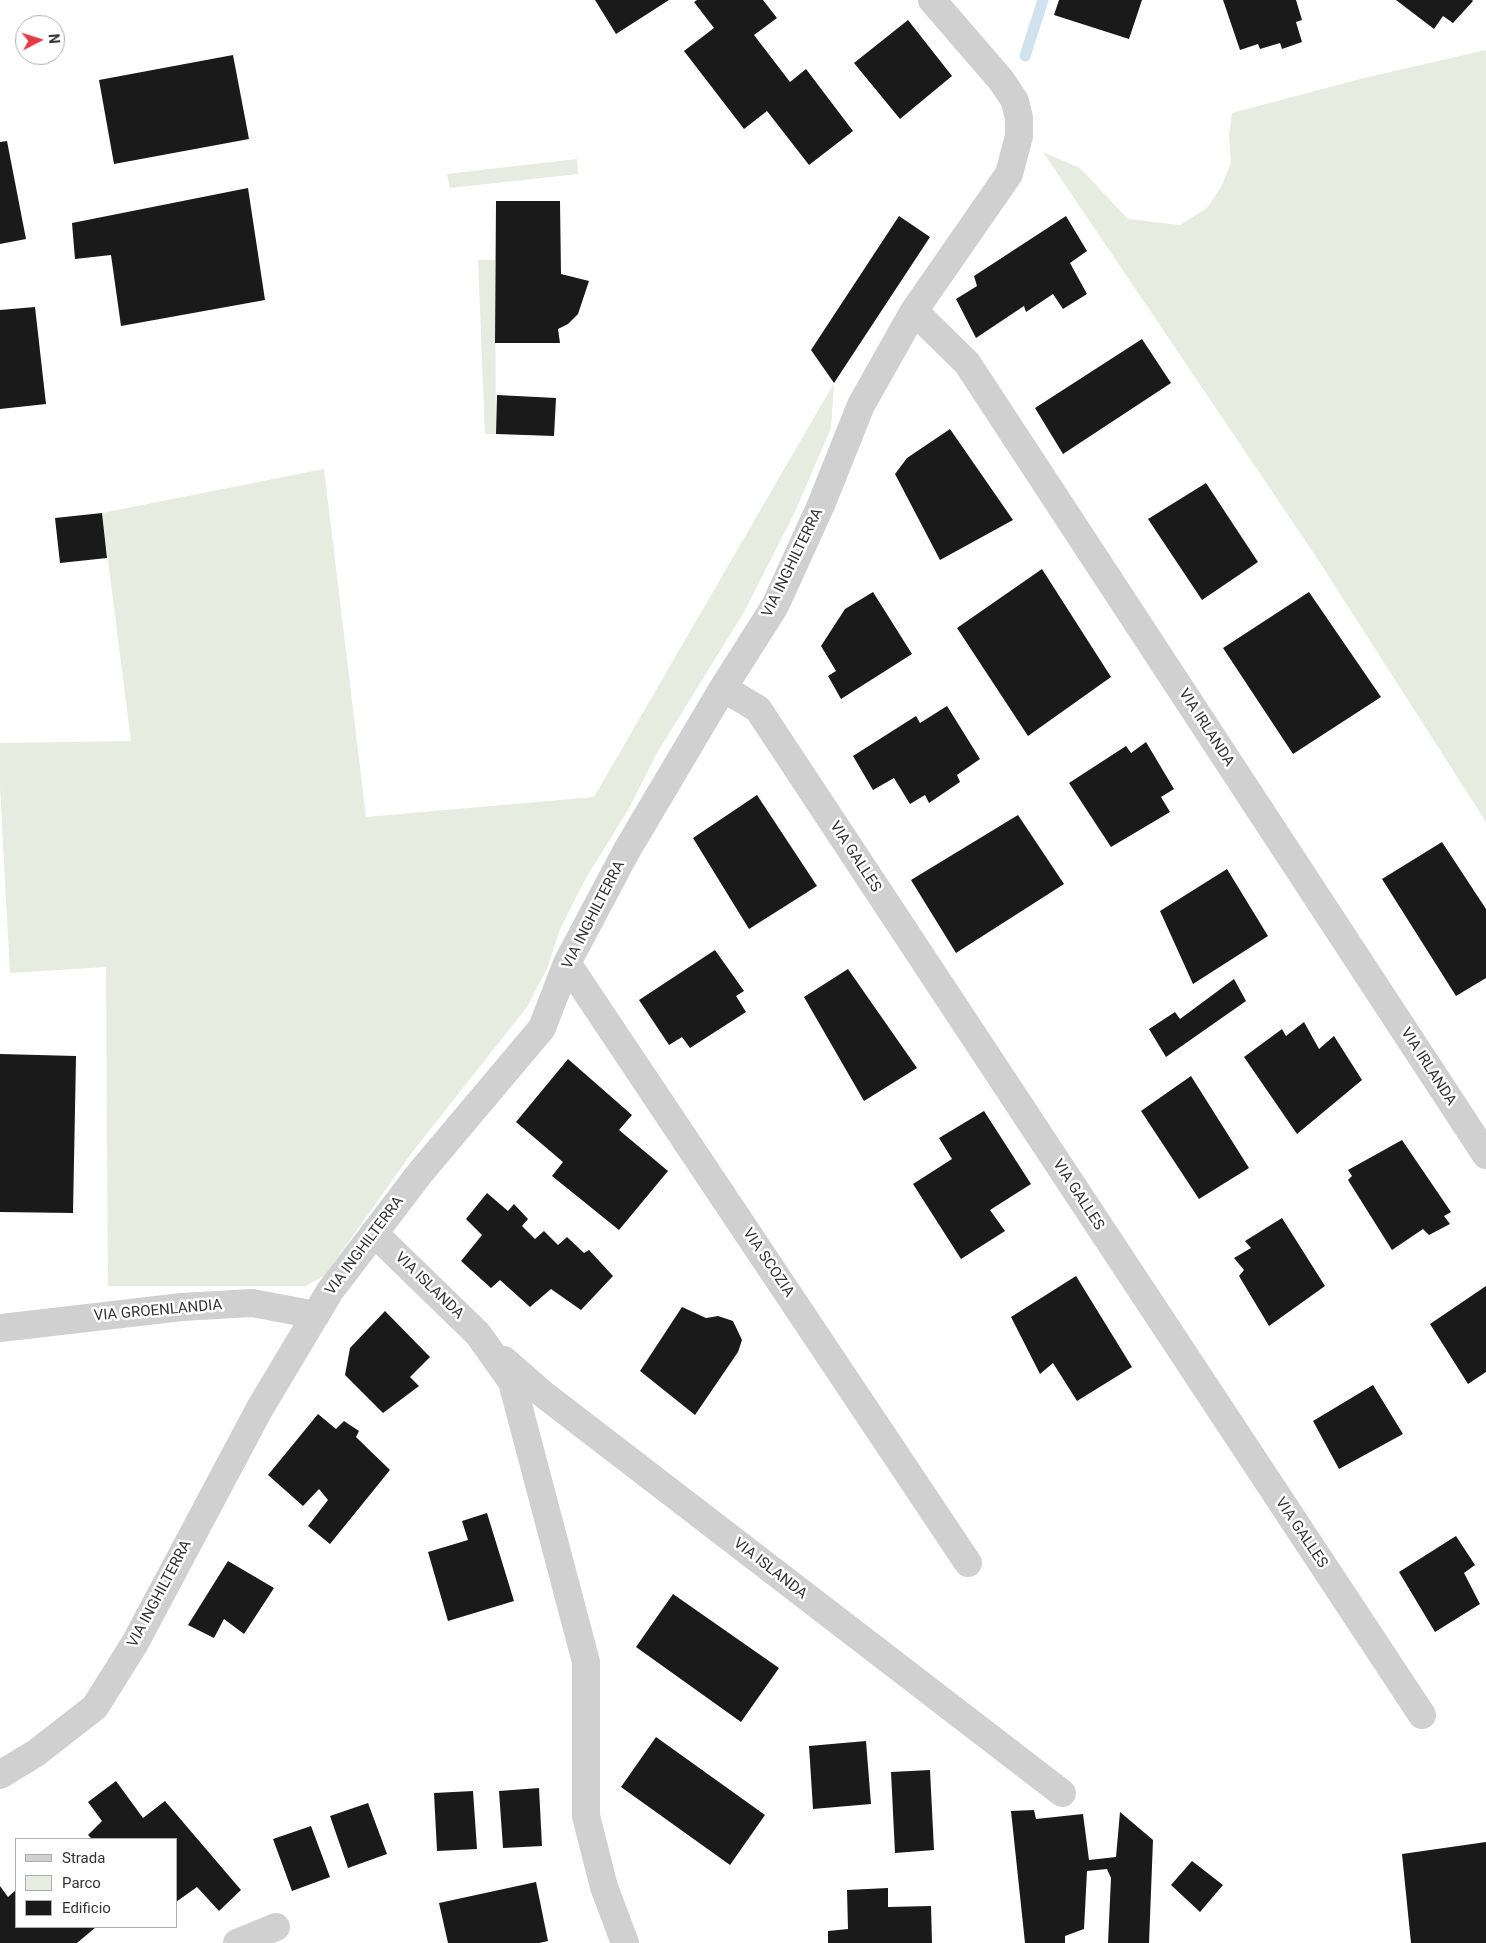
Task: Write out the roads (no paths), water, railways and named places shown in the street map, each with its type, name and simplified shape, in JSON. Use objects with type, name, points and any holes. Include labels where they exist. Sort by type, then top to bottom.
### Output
[{"type":"street","name":"VIA INGHILTERRA","points":[[0,1775],[36,1753],[95,1707],[135,1643],[260,1408],[330,1291],[470,1112],[542,1028],[567,964],[627,850],[723,688],[775,606],[821,505],[861,405],[914,311],[1009,174],[1019,136],[1019,118],[1015,101],[1009,91],[932,0]]},
{"type":"street","name":"VIA IRLANDA","points":[[914,311],[967,363],[1486,1155]]},
{"type":"street","name":"VIA GALLES","points":[[723,688],[758,709],[1422,1715]]},
{"type":"street","name":"VIA SCOZIA","points":[[567,964],[968,1563]]},
{"type":"street","name":"VIA ISLANDA","points":[[374,1233],[482,1340],[543,1394],[1062,1793]]},
{"type":"street","name":"VIA GROENLANDIA","points":[[0,1328],[182,1307],[252,1303],[287,1308],[316,1315]]},
{"type":"street","name":"VIA ISLANDA","points":[[482,1340],[512,1382],[586,1662],[586,1816],[604,1887],[625,1943]]},
{"type":"street","points":[[237,1943],[276,1927]]},
{"type":"waterway","points":[[1025,56],[1043,0]]}]
